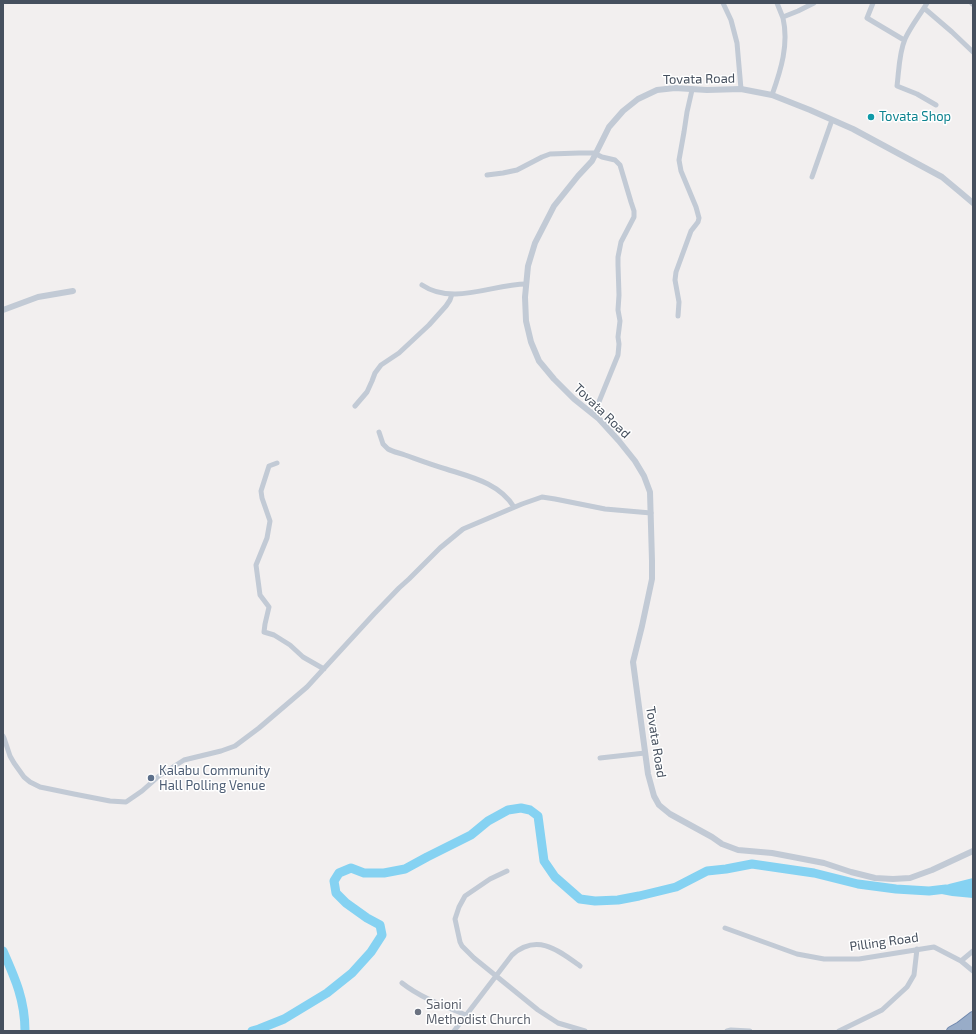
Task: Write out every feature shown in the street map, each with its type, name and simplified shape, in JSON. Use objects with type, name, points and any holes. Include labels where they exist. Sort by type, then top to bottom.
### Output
[{"type":"highway","points":[[951,1031],[973,1016]]},
{"type":"highway","points":[[966,1031],[973,1026]]},
{"type":"street","points":[[723,3],[731,20],[738,43],[741,89]]},
{"type":"street","points":[[772,95],[782,66],[785,47],[785,34],[782,17],[777,3]]},
{"type":"street","points":[[782,17],[798,12],[814,3]]},
{"type":"street","points":[[873,3],[867,18],[904,40]]},
{"type":"street","points":[[936,105],[917,94],[897,86],[900,57],[904,40],[926,6],[973,52]]},
{"type":"street","name":"Tovata Road","points":[[973,203],[942,177],[853,129],[772,95],[741,89],[692,90],[675,88],[656,90],[638,99],[609,126],[592,160],[554,206],[535,243],[528,266],[525,297],[526,321],[531,342],[539,361],[554,379],[619,441],[635,461],[644,476],[650,492],[652,579],[633,662],[648,774],[654,796],[659,805],[670,814],[722,844],[738,850],[772,853],[824,863],[875,878],[910,878],[932,870],[973,851]]},
{"type":"street","points":[[678,316],[679,302],[675,280],[676,272],[691,231],[698,222],[699,218],[694,201],[681,171],[679,160],[686,112],[692,90]]},
{"type":"street","points":[[812,177],[832,120]]},
{"type":"street","points":[[487,175],[517,170],[550,154],[596,154],[615,160],[620,166],[634,214],[634,220],[621,242],[618,257],[618,310],[620,321],[618,355],[596,409],[592,414]]},
{"type":"street","points":[[422,285],[437,293],[452,294],[472,293],[526,284]]},
{"type":"street","points":[[3,310],[38,297],[73,291]]},
{"type":"street","points":[[355,406],[367,392],[380,365],[399,353],[429,325],[446,306],[452,294]]},
{"type":"street","points":[[379,432],[383,444],[388,449],[485,482],[506,496],[514,507]]},
{"type":"street","points":[[277,463],[270,466],[261,490],[262,498],[270,521],[267,538],[256,565],[260,595],[269,607],[264,632],[274,635],[290,645],[303,657],[324,669]]},
{"type":"street","points":[[3,736],[14,763],[24,777],[30,782],[40,787],[110,801],[126,802],[142,791],[159,776],[184,760],[235,746],[259,728],[307,687],[374,614],[440,548],[463,529],[514,507],[542,497],[605,509],[651,513]]},
{"type":"street","points":[[600,758],[646,753]]},
{"type":"street","points":[[507,870],[490,879],[465,896],[459,907],[456,919],[460,942],[474,958],[538,1010],[558,1023],[584,1031]]},
{"type":"street","name":"Pilling Road","points":[[725,928],[797,954],[824,959],[859,959],[934,947],[961,960],[973,971]]},
{"type":"street","points":[[454,1031],[512,955],[518,950],[543,944],[561,952],[580,966]]},
{"type":"street","points":[[839,1031],[882,1010],[907,987],[914,975],[917,949]]},
{"type":"street","points":[[961,960],[973,950]]},
{"type":"street","points":[[402,983],[414,992],[466,1015]]},
{"type":"street","points":[[727,1031],[750,1031]]},
{"type":"water","points":[[973,878],[973,898],[931,892],[949,884]]},
{"type":"waterway","points":[[252,1031],[284,1019],[327,993],[352,973],[371,952],[382,935],[380,925],[346,903],[336,893],[334,881],[339,873],[351,868],[364,873],[384,873],[405,869],[471,835],[488,821],[508,810],[521,808],[530,810],[538,816],[544,861],[555,877],[580,899],[595,901],[618,900],[639,896],[676,887],[707,871],[752,864],[814,873],[858,884],[896,889],[929,891],[946,889]]},
{"type":"waterway","points":[[3,951],[21,999],[25,1020],[25,1031]]},
{"type":"place","name":"Tovata Shop","points":[[871,117]]},
{"type":"place","name":"Kalabu Community Hall Polling Venue","points":[[151,778]]},
{"type":"place","name":"Saioni Methodist Church","points":[[418,1012]]}]
